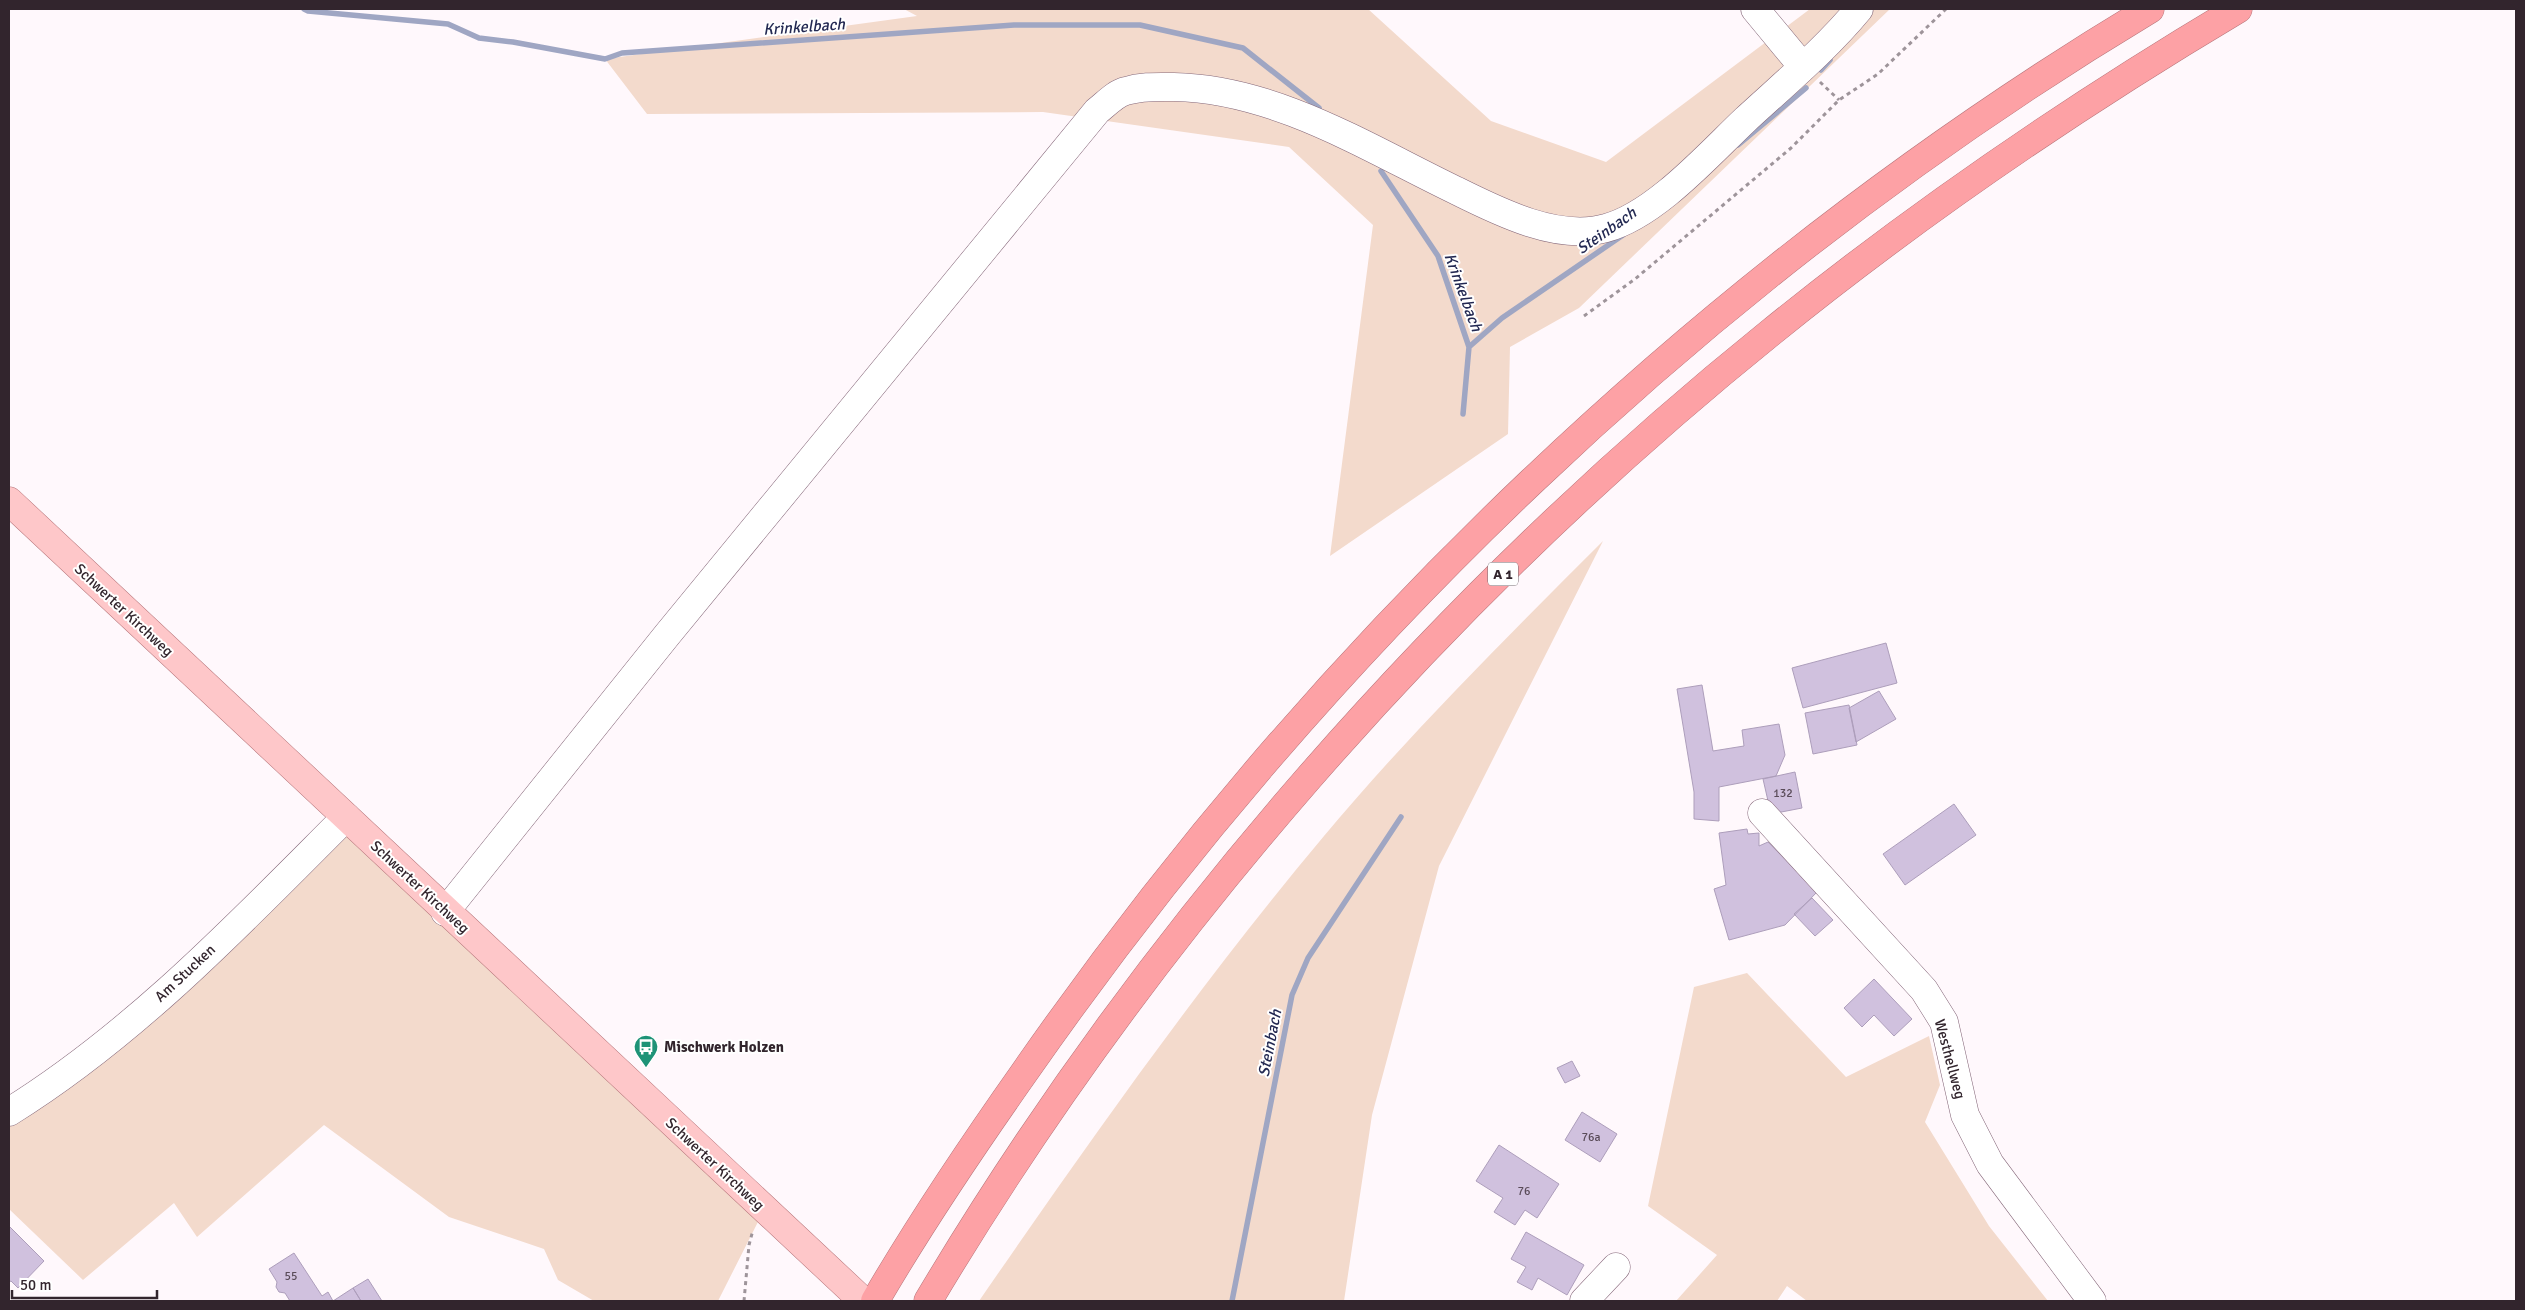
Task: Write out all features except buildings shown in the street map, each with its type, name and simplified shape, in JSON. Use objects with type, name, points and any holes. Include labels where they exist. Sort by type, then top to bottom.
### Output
[{"type":"highway","points":[[875,1301],[897,1263],[997,1112],[1086,983],[1251,776],[1330,687],[1445,566],[1616,404],[1813,240],[2004,103],[2150,9]]},
{"type":"highway","name":"A 1","points":[[928,1301],[1036,1131],[1125,1006],[1222,881],[1288,802],[1384,695],[1533,543],[1702,390],[1839,278],[2027,142],[2238,9]]},
{"type":"main road","name":"Schwerter Kirchweg","points":[[9,501],[445,912],[862,1301]]},
{"type":"street","points":[[1755,9],[1803,67]]},
{"type":"street","points":[[445,912],[667,636],[1091,118],[1124,91],[1150,86],[1207,88],[1266,103],[1318,123],[1496,210],[1557,230],[1582,232],[1607,228],[1632,218],[1664,195],[1803,67],[1859,9]]},
{"type":"street","name":"Westhellweg","points":[[1762,813],[1924,990],[1944,1022],[1965,1115],[1990,1164],[2092,1301]]},
{"type":"street","name":"Am Stucken","points":[[9,1112],[78,1065],[146,1010],[267,896],[346,817]]},
{"type":"street","points":[[1584,1301],[1616,1266]]},
{"type":"path","points":[[1584,316],[1657,260],[1791,148],[1840,100],[1878,74],[1946,9]]},
{"type":"path","points":[[744,1301],[749,1244],[755,1224],[764,1210]]},
{"type":"shaded area","points":[[904,9],[1368,9],[1491,121],[1606,162],[1810,9],[1890,9],[1579,308],[1510,347],[1508,434],[1330,556],[1373,225],[1289,147],[1043,112],[647,114],[605,59],[917,16]]},
{"type":"shaded area","points":[[1603,541],[1439,866],[1372,1115],[1344,1301],[979,1301],[1061,1182],[1146,1065],[1278,892],[1357,797],[1425,722]]},
{"type":"shaded area","points":[[346,817],[764,1210],[718,1301],[594,1301],[558,1280],[544,1249],[449,1217],[324,1125],[197,1237],[174,1203],[83,1280],[9,1209],[9,1112]]},
{"type":"shaded area","points":[[1747,973],[1846,1077],[1929,1036],[1940,1085],[1925,1122],[1989,1226],[2048,1301],[1807,1301],[1787,1286],[1777,1301],[1676,1301],[1717,1255],[1648,1206],[1694,987]]},
{"type":"waterway","name":"Krinkelbach","points":[[304,9],[308,11],[448,24],[479,38],[513,42],[605,59],[622,53],[1014,25],[1140,25],[1243,48],[1319,108]]},
{"type":"waterway","name":"Steinbach","points":[[1821,70],[1830,60]]},
{"type":"waterway","name":"Steinbach","points":[[1738,145],[1806,88]]},
{"type":"waterway","name":"Krinkelbach","points":[[1381,171],[1438,256],[1469,347]]},
{"type":"waterway","name":"Steinbach","points":[[1463,414],[1469,347],[1502,318],[1623,235]]},
{"type":"waterway","name":"Steinbach","points":[[1232,1301],[1292,995],[1308,958],[1401,817]]},
{"type":"place","name":"Mischwerk Holzen","points":[[646,1068]]}]
